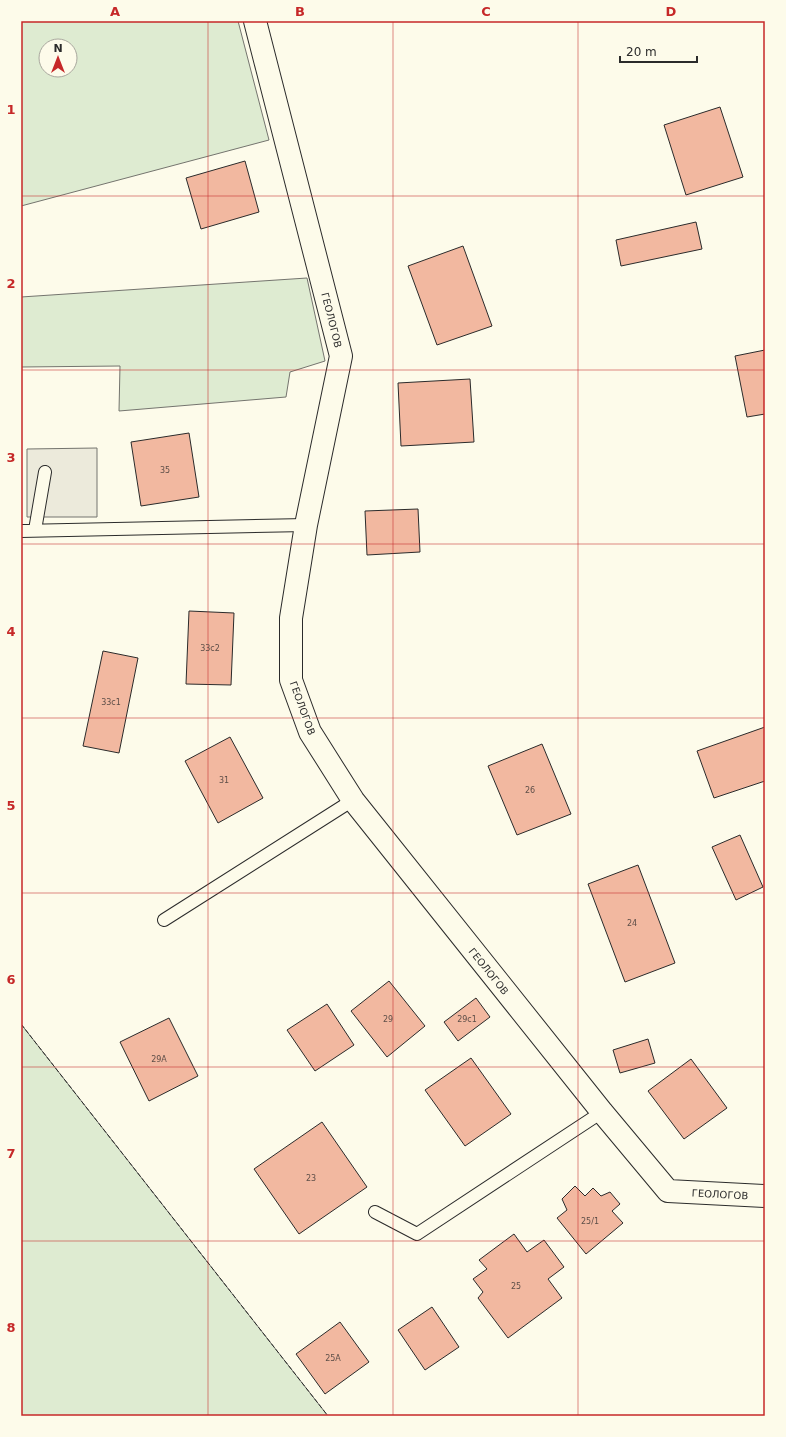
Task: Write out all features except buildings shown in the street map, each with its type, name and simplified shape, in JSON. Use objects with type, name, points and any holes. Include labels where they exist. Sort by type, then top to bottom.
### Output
[{"type":"street","name":"ГЕОЛОГОВ","points":[[255,21],[341,356],[306,525],[291,618],[291,680],[310,732],[353,800],[602,1112],[668,1191],[765,1196]]},
{"type":"lane","points":[[35,530],[45,472]]},
{"type":"lane","points":[[21,531],[306,525]]},
{"type":"lane","points":[[164,920],[353,800]]},
{"type":"lane","points":[[375,1212],[417,1234],[602,1112]]},
{"type":"green space","points":[[21,21],[238,21],[269,140],[21,206]]},
{"type":"green space","points":[[307,278],[325,361],[290,372],[286,397],[119,411],[120,366],[21,367],[21,297]]},
{"type":"green space","points":[[21,1024],[328,1416],[21,1416]]},
{"type":"shaded area","points":[[97,448],[97,517],[27,517],[27,449]]},
{"type":"fence","points":[[21,1024],[328,1416]]}]
